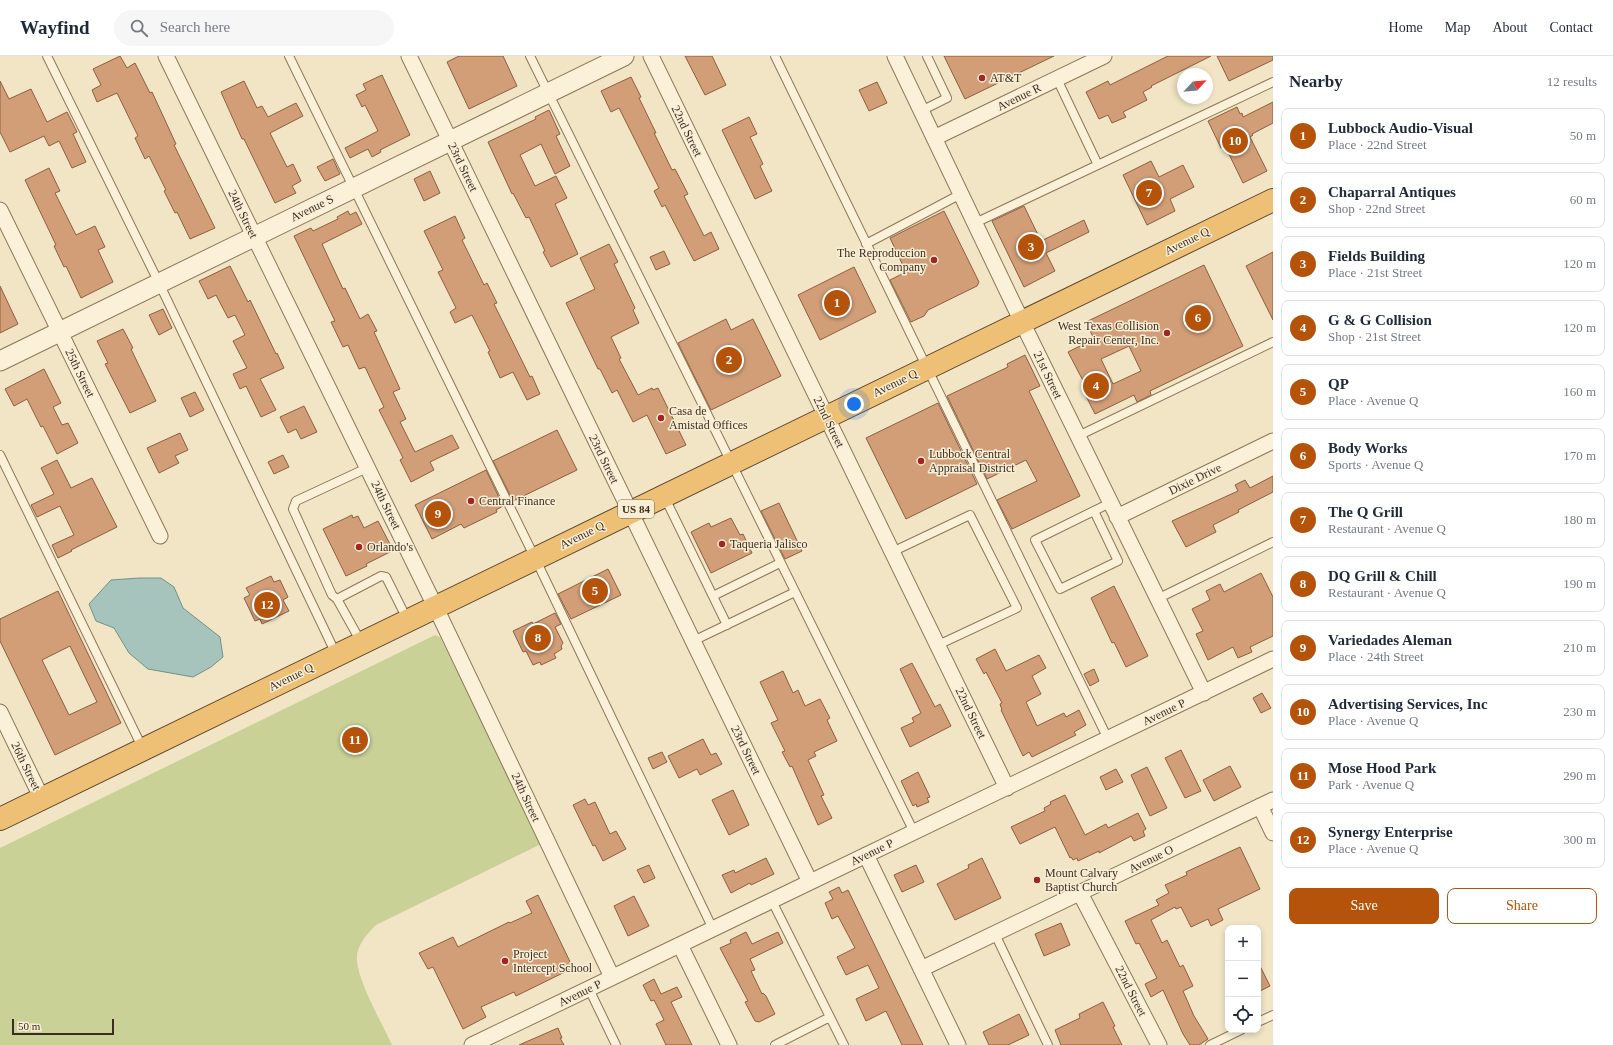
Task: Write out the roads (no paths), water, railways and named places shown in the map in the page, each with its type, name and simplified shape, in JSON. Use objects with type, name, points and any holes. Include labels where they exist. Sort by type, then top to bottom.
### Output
[{"type":"highway","name":"Avenue Q","points":[[0,820],[435,606],[1273,200]]},
{"type":"street","name":"24th Street","points":[[166,56],[435,606],[612,978]]},
{"type":"street","name":"23rd Street","points":[[409,56],[810,882]]},
{"type":"street","name":"Avenue S","points":[[0,360],[624,56]]},
{"type":"street","name":"22nd Street","points":[[651,56],[1007,788]]},
{"type":"street","name":"21st Street","points":[[895,56],[1022,322],[1204,693]]},
{"type":"street","name":"Avenue R","points":[[934,138],[1104,56]]},
{"type":"street","name":"25th Street","points":[[0,210],[160,536]]},
{"type":"street","name":"Dixie Drive","points":[[1117,517],[1273,441]]},
{"type":"street","name":"Avenue P","points":[[472,1045],[495,1040],[589,989],[1273,659]]},
{"type":"street","name":"26th Street","points":[[0,713],[42,799]]},
{"type":"street","points":[[1267,803],[1273,833]]},
{"type":"street","name":"Avenue O","points":[[921,969],[1267,803]]},
{"type":"street","points":[[866,855],[958,1045]]},
{"type":"street","name":"22nd Street","points":[[1080,893],[1159,1045]]},
{"type":"street","points":[[680,945],[729,1045]]},
{"type":"lane","points":[[47,56],[159,283],[336,655]]},
{"type":"lane","points":[[289,56],[535,558],[713,929]]},
{"type":"lane","points":[[530,56],[730,463],[914,832]]},
{"type":"lane","points":[[775,56],[1108,739]]},
{"type":"lane","points":[[921,110],[947,98],[927,56]]},
{"type":"lane","points":[[1057,79],[1098,165]]},
{"type":"lane","points":[[975,223],[1273,82]]},
{"type":"lane","points":[[866,244],[961,194]]},
{"type":"lane","points":[[1078,436],[1273,342]]},
{"type":"lane","points":[[0,455],[144,749]]},
{"type":"lane","points":[[361,643],[338,599],[332,595],[292,509],[296,501],[367,468]]},
{"type":"lane","points":[[664,495],[727,625]]},
{"type":"lane","points":[[1094,511],[1118,561],[1060,589],[1035,540],[1110,503]]},
{"type":"lane","points":[[892,552],[970,515],[1017,608],[938,645]]},
{"type":"lane","points":[[1157,599],[1273,542]]},
{"type":"lane","points":[[713,596],[780,563]]},
{"type":"lane","points":[[338,599],[381,576],[386,577],[407,620]]},
{"type":"lane","points":[[693,642],[795,592]]},
{"type":"lane","points":[[772,901],[844,1045]]},
{"type":"lane","points":[[995,934],[1048,1045]]},
{"type":"lane","points":[[589,989],[616,1045]]},
{"type":"lane","points":[[1261,1021],[1273,1015]]},
{"type":"lane","points":[[775,1045],[830,1017]]},
{"type":"lane","points":[[1210,1045],[1235,1033]]},
{"type":"water","points":[[161,578],[174,587],[183,608],[220,637],[223,657],[211,667],[193,677],[148,669],[129,653],[114,628],[96,621],[89,604],[111,580]]},
{"type":"place","name":"AT&T","points":[[982,78]]},
{"type":"place","name":"Advertising Services, Inc","points":[[1235,141]]},
{"type":"place","name":"The Q Grill","points":[[1149,193]]},
{"type":"place","name":"Fields Building","points":[[1031,247]]},
{"type":"place","name":"The Reproduccion Company","points":[[934,260]]},
{"type":"place","name":"Lubbock Audio-Visual","points":[[837,303]]},
{"type":"place","name":"Body Works","points":[[1198,318]]},
{"type":"place","name":"West Texas Collision Repair Center, Inc.","points":[[1167,333]]},
{"type":"place","name":"Chaparral Antiques","points":[[729,360]]},
{"type":"place","name":"G & G Collision","points":[[1096,386]]},
{"type":"place","name":"Casa de Amistad Offices","points":[[661,418]]},
{"type":"place","name":"Lubbock Central Appraisal District","points":[[921,461]]},
{"type":"place","name":"Central Finance","points":[[471,501]]},
{"type":"place","name":"Variedades Aleman","points":[[438,514]]},
{"type":"place","name":"Taqueria Jalisco","points":[[722,544]]},
{"type":"place","name":"Orlando's","points":[[359,547]]},
{"type":"place","name":"QP","points":[[595,591]]},
{"type":"place","name":"Synergy Enterprise","points":[[267,605]]},
{"type":"place","name":"DQ Grill & Chill","points":[[538,638]]},
{"type":"place","name":"Mose Hood Park","points":[[355,740]]},
{"type":"place","name":"Mount Calvary Baptist Church","points":[[1037,880]]},
{"type":"place","name":"Project Intercept School","points":[[505,961]]}]
